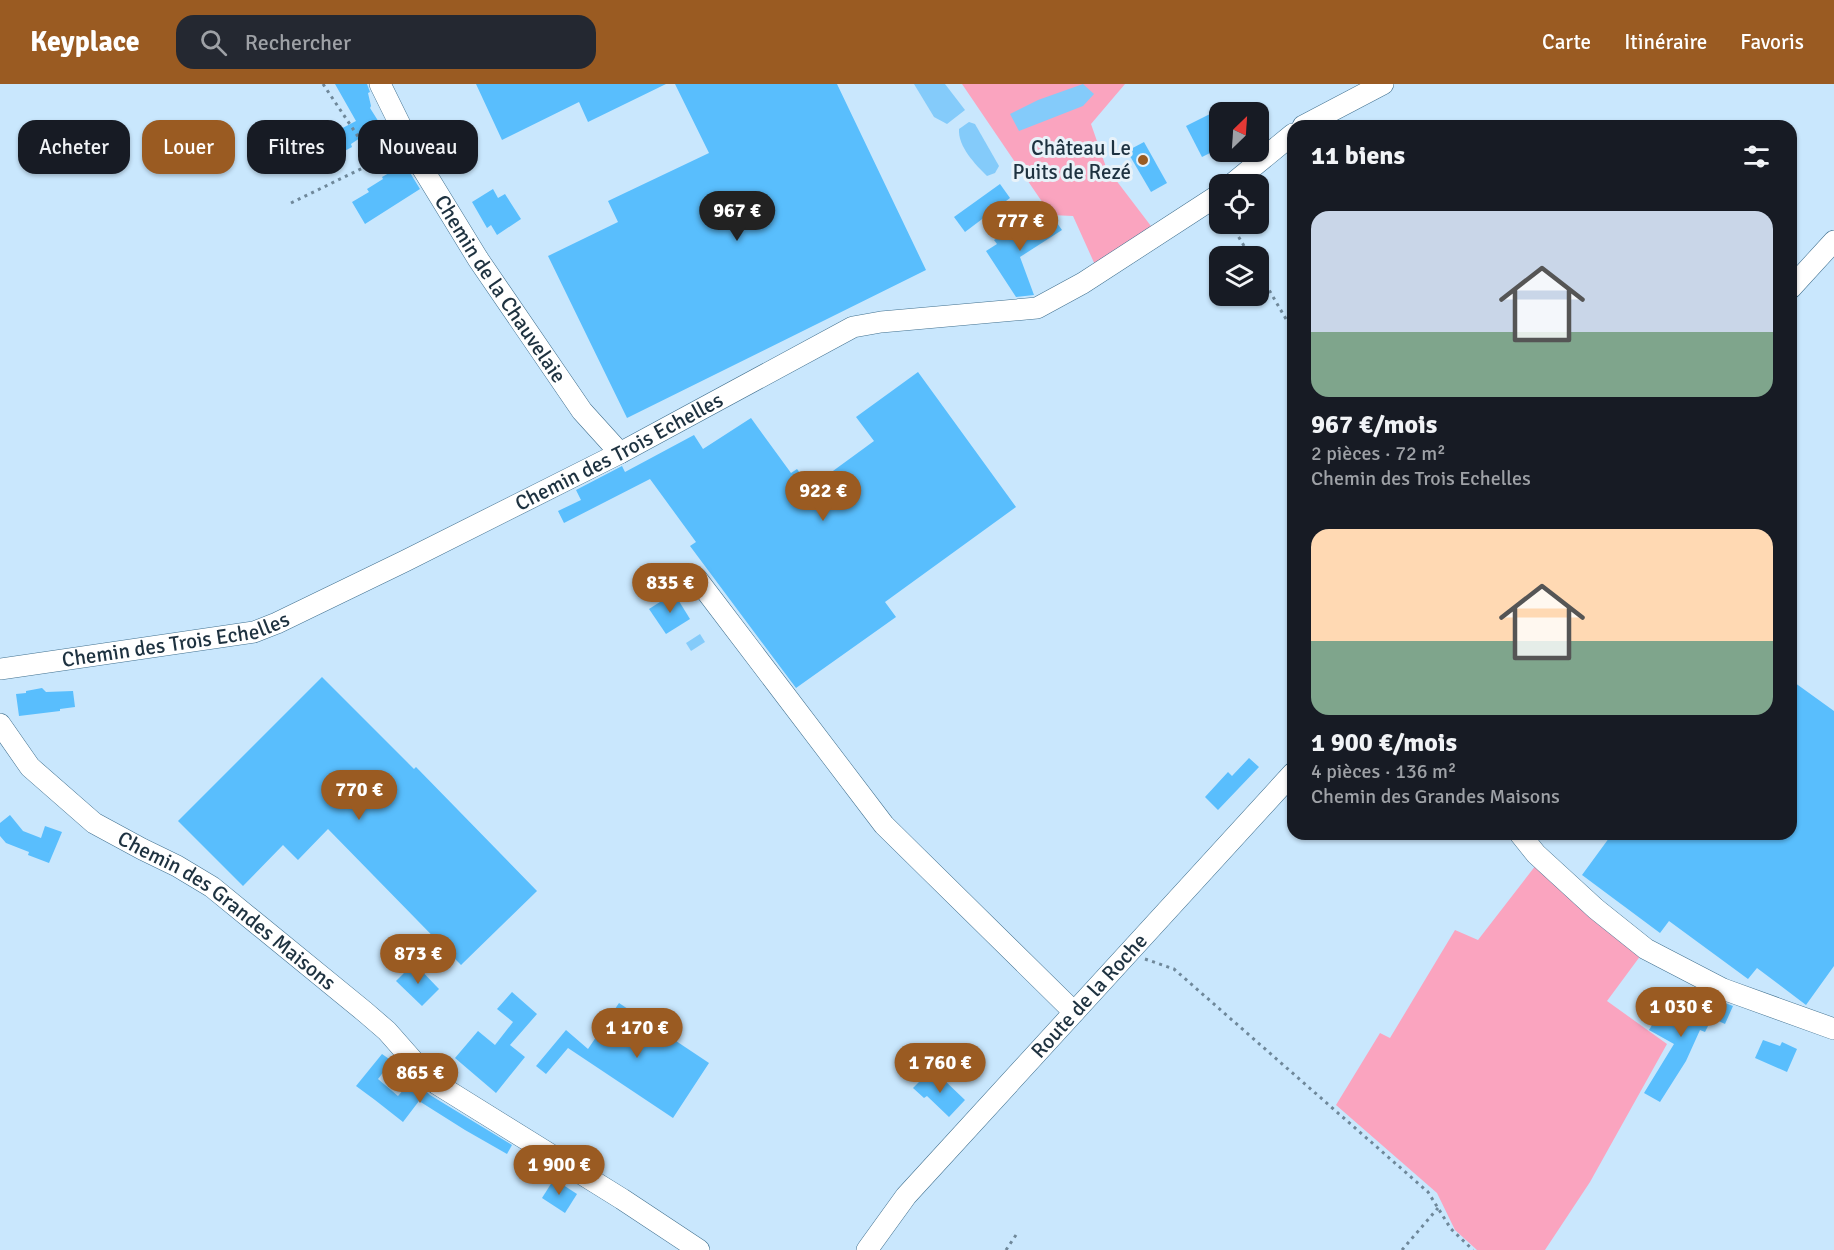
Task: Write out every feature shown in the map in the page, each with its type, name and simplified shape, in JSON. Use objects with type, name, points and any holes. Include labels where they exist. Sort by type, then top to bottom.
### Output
[{"type":"street","name":"Chemin de la Chauvelaie","points":[[380,84],[397,120]]},
{"type":"street","points":[[1314,120],[1383,84]]},
{"type":"street","points":[[1244,174],[1287,140]]},
{"type":"street","name":"Chemin de la Chauvelaie","points":[[426,174],[478,259],[582,411],[620,453]]},
{"type":"street","name":"Chemin des Trois Echelles","points":[[0,669],[254,632],[394,566],[620,453],[853,327],[881,322],[1037,308],[1083,284],[1209,201]]},
{"type":"street","points":[[1797,281],[1834,241]]},
{"type":"street","points":[[697,579],[885,825],[1074,1012]]},
{"type":"street","name":"Chemin des Grandes Maisons","points":[[0,724],[30,767],[94,823],[212,887],[387,1031],[424,1074],[437,1084],[622,1198],[699,1250]]},
{"type":"street","name":"Route de la Roche","points":[[867,1250],[906,1196],[1287,780]]},
{"type":"street","points":[[1525,840],[1536,854],[1596,909],[1646,950],[1723,989],[1834,1029]]},
{"type":"path","points":[[323,84],[358,136]]},
{"type":"path","points":[[291,203],[358,170]]},
{"type":"path","points":[[1269,290],[1287,321]]},
{"type":"path","points":[[1128,953],[1174,969],[1428,1191],[1451,1229],[1473,1250]]},
{"type":"path","points":[[1402,1250],[1438,1208]]},
{"type":"path","points":[[1006,1250],[1018,1232]]},
{"type":"shaded area","points":[[962,84],[1125,84],[1091,124],[1106,167],[1154,230],[1096,267],[1073,216],[1051,215]]},
{"type":"shaded area","points":[[1536,865],[1641,955],[1607,1001],[1667,1044],[1590,1182],[1545,1250],[1477,1250],[1455,1230],[1437,1193],[1336,1105],[1380,1033],[1390,1038],[1455,930],[1478,940]]},
{"type":"water","points":[[914,84],[945,84],[965,110],[947,124],[934,117]]},
{"type":"water","points":[[1083,84],[1094,94],[1083,106],[1019,131],[1010,114],[1038,100]]},
{"type":"water","points":[[969,122],[975,124],[999,166],[995,173],[987,176],[964,149],[959,129]]},
{"type":"water","points":[[700,634],[705,642],[691,651],[686,643]]},
{"type":"building","points":[[335,84],[367,84],[370,92],[368,93],[370,108],[378,120],[358,120],[358,139],[346,150],[346,126],[356,121]]},
{"type":"building","points":[[476,84],[666,84],[588,122],[579,102],[502,140]]},
{"type":"building","points":[[675,84],[837,84],[926,270],[627,418],[548,256],[618,222],[608,201],[709,153]]},
{"type":"building","points":[[1209,114],[1209,154],[1202,157],[1186,126]]},
{"type":"building","name":"Château Le Puits de Rezé","points":[[1144,142],[1167,183],[1151,192],[1127,151]]},
{"type":"building","points":[[387,174],[411,174],[420,189],[365,224],[352,202],[369,192],[367,189],[383,179],[382,177]]},
{"type":"building","points":[[1000,184],[1010,198],[965,232],[954,217]]},
{"type":"building","points":[[493,189],[498,198],[505,194],[521,219],[497,235],[491,225],[487,228],[472,202]]},
{"type":"building","points":[[1052,216],[1062,230],[1020,257],[1034,295],[1016,297],[986,251],[997,244],[994,240],[1028,218],[1034,228]]},
{"type":"building","points":[[918,372],[1016,507],[885,602],[896,617],[796,688],[690,546],[696,542],[650,479],[564,523],[558,511],[581,500],[576,490],[622,466],[625,472],[694,435],[703,449],[751,418],[791,473],[797,469],[811,487],[874,441],[856,417]]},
{"type":"building","points":[[674,593],[690,619],[666,634],[649,609]]},
{"type":"building","points":[[322,677],[414,769],[416,767],[537,891],[461,965],[328,829],[298,860],[283,845],[243,886],[178,821]]},
{"type":"building","points":[[1797,684],[1834,711],[1834,966],[1806,1005],[1757,968],[1748,979],[1669,921],[1660,933],[1582,875],[1608,840],[1797,840]]},
{"type":"building","points":[[42,688],[46,692],[73,691],[75,707],[19,716],[16,694]]},
{"type":"building","points":[[1249,758],[1259,767],[1218,810],[1205,797],[1228,772],[1232,776]]},
{"type":"building","points":[[10,815],[23,831],[41,838],[45,826],[62,832],[49,863],[6,843],[0,836],[0,823]]},
{"type":"building","points":[[414,963],[439,989],[422,1006],[396,981]]},
{"type":"building","points":[[512,992],[537,1014],[510,1045],[525,1057],[496,1093],[455,1058],[478,1031],[495,1045],[513,1022],[497,1009]]},
{"type":"building","points":[[1670,995],[1693,1010],[1695,1007],[1708,1013],[1715,999],[1733,1006],[1725,1024],[1712,1018],[1705,1032],[1700,1030],[1686,1061],[1660,1102],[1644,1093],[1674,1044],[1649,1030]]},
{"type":"building","points":[[619,1003],[709,1063],[673,1118],[568,1048],[546,1074],[536,1066],[566,1030],[588,1049]]},
{"type":"building","points":[[1763,1040],[1780,1046],[1782,1042],[1797,1049],[1787,1072],[1755,1058]]},
{"type":"building","points":[[382,1054],[392,1061],[378,1079],[398,1096],[413,1079],[430,1095],[512,1145],[507,1154],[419,1101],[403,1122],[356,1086]]},
{"type":"building","points":[[930,1071],[941,1082],[943,1079],[965,1100],[949,1117],[927,1096],[924,1098],[913,1088]]},
{"type":"building","points":[[554,1179],[577,1194],[565,1213],[542,1198]]},
{"type":"place","name":"Château Le Puits de Rezé","points":[[1143,160]]}]
